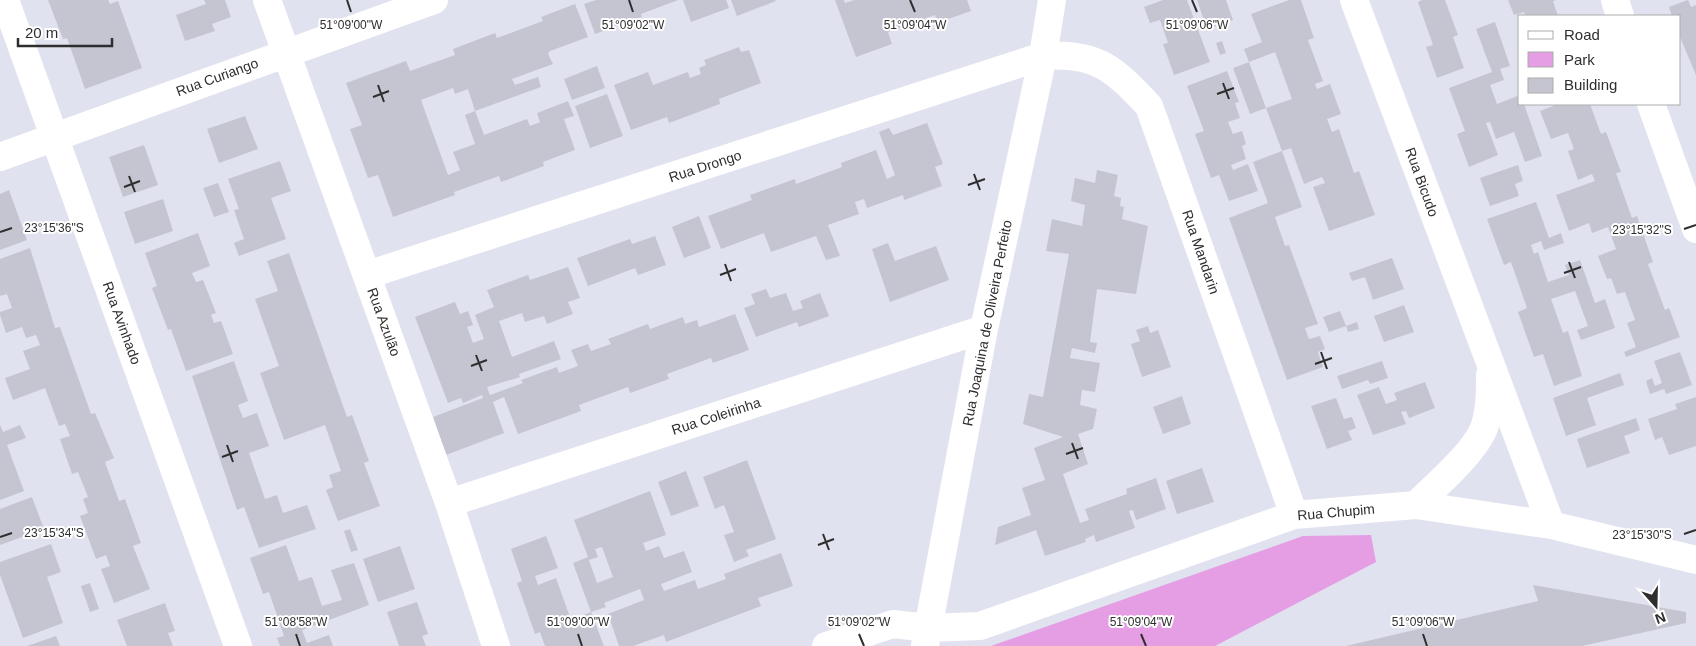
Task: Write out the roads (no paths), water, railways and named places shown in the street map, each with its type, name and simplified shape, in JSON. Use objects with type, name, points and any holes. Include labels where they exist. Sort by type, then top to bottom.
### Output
[{"type":"street","name":"Rua Avinhado","points":[[5,0],[238,646]]},
{"type":"street","name":"Rua Azulão","points":[[267,0],[449,503],[496,646]]},
{"type":"street","name":"Rua Curiango","points":[[0,156],[434,0]]},
{"type":"street","name":"Rua Joaquina de Oliveira Perfeito","points":[[926,637],[984,329],[1044,56],[1052,0]]},
{"type":"street","name":"Rua Bicudo","points":[[1354,0],[1551,525]]},
{"type":"street","points":[[1614,0],[1620,15]]},
{"type":"street","name":"Rua Mandarin","points":[[1044,56],[1069,54],[1095,60],[1122,78],[1149,106],[1294,515]]},
{"type":"street","name":"Rua Drongo","points":[[367,275],[1044,56]]},
{"type":"street","points":[[1651,105],[1696,229]]},
{"type":"street","name":"Rua Coleirinha","points":[[449,503],[984,329]]},
{"type":"street","name":"Rua Bicudo","points":[[1416,505],[1467,454],[1484,427],[1489,407],[1490,363]]},
{"type":"street","name":"Rua Chupim","points":[[826,646],[893,624],[926,637],[980,626],[1294,515],[1416,505],[1551,525],[1696,560]]}]
